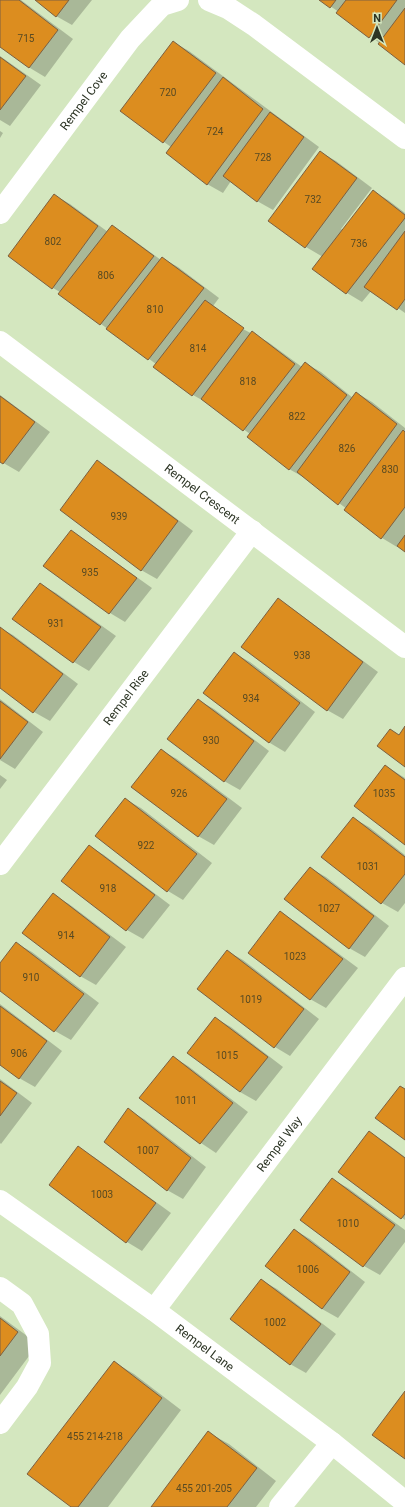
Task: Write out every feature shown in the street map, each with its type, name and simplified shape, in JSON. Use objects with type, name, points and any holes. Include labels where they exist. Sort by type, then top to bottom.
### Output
[{"type":"street","name":"Rempel Cove","points":[[0,213],[130,39],[162,5],[178,0]]},
{"type":"street","points":[[209,0],[228,8],[254,25],[405,138]]},
{"type":"street","name":"Rempel Crescent","points":[[0,342],[405,647]]},
{"type":"street","name":"Rempel Rise","points":[[0,864],[252,532]]},
{"type":"street","name":"Rempel Way","points":[[154,1310],[405,978]]},
{"type":"street","name":"Rempel Lane","points":[[0,1201],[154,1310],[332,1443],[405,1502]]},
{"type":"street","points":[[0,1288],[22,1304],[38,1334],[40,1363],[27,1387],[0,1423]]},
{"type":"street","points":[[280,1507],[332,1443]]},
{"type":"building","points":[[0,0],[19,0],[58,30],[29,68],[0,47]]},
{"type":"building","points":[[35,0],[69,0],[56,17]]},
{"type":"building","points":[[319,0],[336,0],[330,8]]},
{"type":"building","points":[[346,0],[397,0],[369,38],[336,13]]},
{"type":"building","points":[[405,8],[405,65],[378,44]]},
{"type":"building","points":[[173,41],[216,73],[163,143],[120,111]]},
{"type":"building","points":[[0,57],[26,76],[0,110]]},
{"type":"building","points":[[223,77],[263,109],[207,185],[166,153]]},
{"type":"building","points":[[270,112],[304,137],[257,202],[223,176]]},
{"type":"building","points":[[320,151],[357,178],[305,248],[268,221]]},
{"type":"building","points":[[373,190],[405,215],[405,218],[346,294],[312,269]]},
{"type":"building","points":[[54,194],[98,226],[52,289],[8,256]]},
{"type":"building","points":[[112,225],[154,256],[100,325],[58,294]]},
{"type":"building","points":[[405,231],[405,299],[397,310],[364,287]]},
{"type":"building","points":[[162,257],[204,288],[148,360],[106,329]]},
{"type":"building","points":[[205,300],[244,328],[192,396],[153,367]]},
{"type":"building","points":[[252,331],[295,364],[243,431],[201,399]]},
{"type":"building","points":[[305,362],[347,395],[289,470],[247,437]]},
{"type":"building","points":[[356,392],[397,424],[338,505],[297,472]]},
{"type":"building","points":[[0,396],[35,422],[3,464],[0,462]]},
{"type":"building","points":[[403,430],[405,432],[405,507],[381,539],[344,510]]},
{"type":"building","points":[[97,460],[178,521],[141,571],[60,510]]},
{"type":"building","points":[[71,530],[137,578],[109,614],[43,566]]},
{"type":"building","points":[[405,535],[405,552],[397,546]]},
{"type":"building","points":[[40,583],[101,627],[73,663],[12,619]]},
{"type":"building","points":[[278,598],[363,662],[327,711],[241,647]]},
{"type":"building","points":[[0,627],[63,674],[33,713],[0,688]]},
{"type":"building","points":[[234,652],[300,703],[269,743],[203,693]]},
{"type":"building","points":[[198,699],[254,741],[224,782],[167,739]]},
{"type":"building","points":[[0,701],[28,722],[0,759]]},
{"type":"building","points":[[405,726],[405,767],[377,746],[390,729],[399,735]]},
{"type":"building","points":[[161,749],[227,799],[198,837],[131,787]]},
{"type":"building","points":[[385,765],[405,780],[405,845],[354,806]]},
{"type":"building","points":[[125,798],[197,854],[167,892],[95,836]]},
{"type":"building","points":[[353,817],[405,857],[405,874],[381,904],[321,857]]},
{"type":"building","points":[[89,845],[155,895],[126,931],[61,881]]},
{"type":"building","points":[[310,867],[374,916],[349,949],[284,899]]},
{"type":"building","points":[[53,893],[110,937],[80,977],[22,933]]},
{"type":"building","points":[[280,911],[343,959],[310,1000],[248,953]]},
{"type":"building","points":[[16,942],[84,994],[54,1032],[0,991],[0,963]]},
{"type":"building","points":[[227,950],[304,1009],[274,1048],[197,989]]},
{"type":"building","points":[[0,1006],[47,1041],[19,1079],[0,1065]]},
{"type":"building","points":[[215,1017],[268,1057],[240,1092],[187,1053]]},
{"type":"building","points":[[173,1056],[233,1103],[200,1144],[139,1098]]},
{"type":"building","points":[[0,1081],[17,1093],[0,1116]]},
{"type":"building","points":[[400,1086],[405,1089],[405,1140],[375,1118]]},
{"type":"building","points":[[128,1108],[191,1158],[167,1191],[104,1142]]},
{"type":"building","points":[[369,1131],[405,1158],[405,1214],[401,1219],[338,1172]]},
{"type":"building","points":[[78,1146],[156,1203],[126,1243],[49,1185]]},
{"type":"building","points":[[332,1178],[395,1225],[363,1267],[300,1220]]},
{"type":"building","points":[[294,1229],[350,1272],[322,1309],[265,1266]]},
{"type":"building","points":[[261,1279],[321,1324],[290,1365],[230,1319]]},
{"type":"building","points":[[0,1318],[18,1332],[0,1356]]},
{"type":"building","points":[[114,1361],[162,1398],[78,1507],[71,1507],[27,1474]]},
{"type":"building","points":[[405,1391],[405,1459],[372,1435]]},
{"type":"building","points":[[208,1431],[257,1468],[227,1507],[151,1507]]}]
